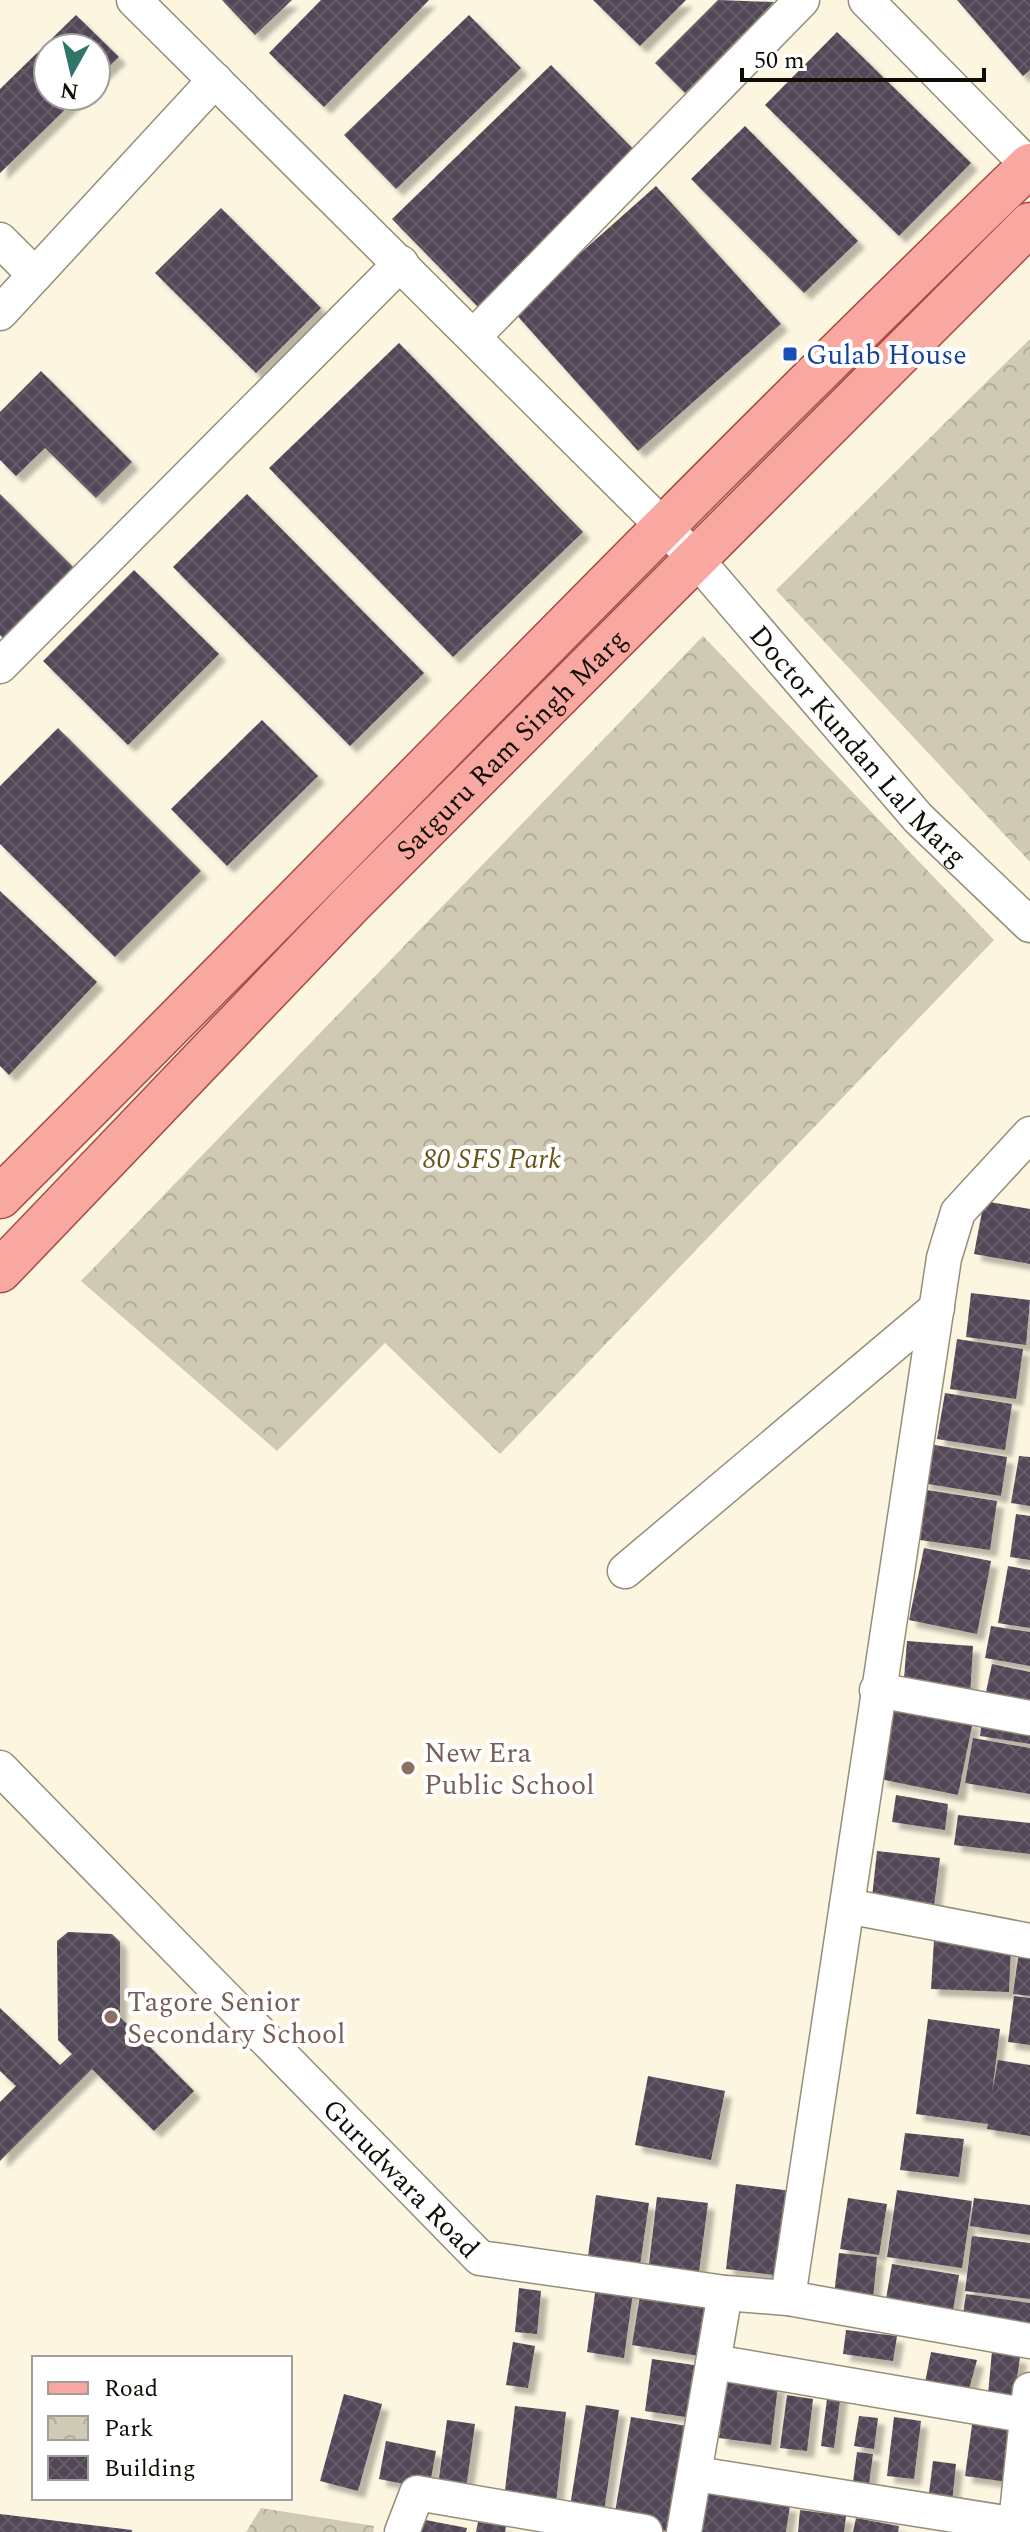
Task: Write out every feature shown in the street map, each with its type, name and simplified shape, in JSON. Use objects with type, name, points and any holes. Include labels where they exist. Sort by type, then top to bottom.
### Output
[{"type":"main road","name":"Satguru Ram Singh Marg","points":[[0,1197],[326,872],[661,525],[1029,165]]},
{"type":"main road","name":"Satguru Ram Singh Marg","points":[[0,1271],[351,904],[1030,224]]},
{"type":"street","name":"Doctor Kundan Lal Marg","points":[[134,0],[696,559],[918,818],[1029,921]]},
{"type":"street","points":[[474,336],[802,0]]},
{"type":"street","points":[[866,0],[1029,165]]},
{"type":"street","points":[[0,313],[215,80]]},
{"type":"street","points":[[0,240],[35,275]]},
{"type":"street","points":[[0,666],[401,263]]},
{"type":"street","points":[[788,2298],[944,1258],[955,1216],[975,1190],[1030,1134]]},
{"type":"street","points":[[625,1571],[937,1308]]},
{"type":"street","points":[[877,1690],[1030,1718]]},
{"type":"street","name":"Gurudwara Road","points":[[0,1768],[480,2258],[725,2293],[788,2298],[1030,2341]]},
{"type":"street","points":[[847,1906],[1030,1941]]},
{"type":"street","points":[[684,2532],[725,2293]]},
{"type":"street","points":[[696,2474],[1020,2528],[1029,2407],[714,2362]]},
{"type":"street","points":[[402,2532],[417,2493],[645,2532]]},
{"type":"green space","points":[[1030,339],[1030,862],[776,590]]},
{"type":"green space","name":"80 SFS Park","points":[[703,636],[994,940],[500,1454],[385,1343],[277,1451],[81,1281]]},
{"type":"green space","points":[[261,2508],[374,2526],[373,2532],[246,2532]]},
{"type":"building","points":[[222,0],[292,0],[255,35]]},
{"type":"building","points":[[321,0],[429,0],[324,107],[269,53]]},
{"type":"building","points":[[593,0],[686,0],[640,46]]},
{"type":"building","points":[[718,0],[774,2],[685,93],[655,63]]},
{"type":"building","points":[[957,0],[1030,0],[1030,70],[1023,76]]},
{"type":"building","points":[[76,15],[93,32],[59,32]]},
{"type":"building","points":[[469,15],[521,68],[396,189],[344,135]]},
{"type":"building","points":[[837,32],[971,163],[899,236],[765,105]]},
{"type":"building","points":[[112,50],[119,57],[112,64]]},
{"type":"building","points":[[32,58],[32,112],[63,112],[0,173],[0,89]]},
{"type":"building","points":[[551,65],[639,155],[480,309],[392,219]]},
{"type":"building","points":[[745,126],[858,241],[804,293],[691,179]]},
{"type":"building","points":[[656,186],[781,324],[638,451],[514,312]]},
{"type":"building","points":[[221,208],[321,308],[256,373],[155,273]]},
{"type":"building","points":[[399,343],[583,532],[453,657],[269,468]]},
{"type":"building","points":[[41,371],[132,462],[96,498],[45,448],[16,476],[0,460],[0,412]]},
{"type":"building","points":[[0,494],[85,579],[14,650],[0,635]]},
{"type":"building","points":[[247,494],[424,673],[350,746],[173,567]]},
{"type":"building","points":[[134,570],[219,654],[128,745],[43,661]]},
{"type":"building","points":[[262,720],[318,776],[227,866],[171,809]]},
{"type":"building","points":[[58,728],[201,871],[115,957],[0,844],[0,786]]},
{"type":"building","points":[[0,891],[97,982],[9,1075],[0,1066]]},
{"type":"building","points":[[984,1201],[1030,1209],[1030,1264],[974,1254]]},
{"type":"building","points":[[971,1293],[1030,1300],[1026,1345],[966,1337]]},
{"type":"building","points":[[957,1339],[1023,1349],[1016,1399],[950,1389]]},
{"type":"building","points":[[945,1393],[1012,1404],[1005,1450],[937,1439]]},
{"type":"building","points":[[929,1444],[1007,1457],[1001,1496],[922,1483]]},
{"type":"building","points":[[1019,1456],[1030,1457],[1030,1506],[1011,1503]]},
{"type":"building","points":[[927,1490],[997,1501],[990,1550],[920,1540]]},
{"type":"building","points":[[1016,1514],[1030,1516],[1030,1560],[1010,1557]]},
{"type":"building","points":[[924,1548],[991,1561],[977,1634],[909,1620]]},
{"type":"building","points":[[1008,1566],[1030,1570],[1030,1628],[998,1623]]},
{"type":"building","points":[[991,1626],[1030,1632],[1030,1666],[985,1658]]},
{"type":"building","points":[[907,1641],[973,1646],[970,1696],[903,1691]]},
{"type":"building","points":[[992,1664],[1030,1672],[1030,1711],[984,1701]]},
{"type":"building","points":[[895,1705],[973,1721],[958,1795],[880,1779]]},
{"type":"building","points":[[982,1720],[1030,1727],[1030,1744],[980,1736]]},
{"type":"building","points":[[973,1738],[1030,1748],[1030,1794],[965,1783]]},
{"type":"building","points":[[896,1795],[948,1804],[945,1830],[892,1822]]},
{"type":"building","points":[[958,1815],[1030,1823],[1030,1854],[954,1845]]},
{"type":"building","points":[[877,1851],[940,1858],[933,1914],[871,1907]]},
{"type":"building","points":[[68,1932],[112,1934],[120,1942],[120,2017],[194,2091],[154,2131],[92,2069],[0,2161],[0,2102],[16,2086],[0,2071],[0,2008],[60,2065],[72,2054],[58,2040],[57,1941]]},
{"type":"building","points":[[934,1940],[1011,1944],[1009,1992],[931,1989]]},
{"type":"building","points":[[1020,1944],[1030,1945],[1030,1996],[1013,1994]]},
{"type":"building","points":[[1014,1996],[1030,1998],[1030,2045],[1008,2042]]},
{"type":"building","points":[[928,2019],[1000,2029],[992,2093],[998,2060],[1030,2065],[1030,2136],[987,2129],[988,2124],[916,2114]]},
{"type":"building","points":[[648,2076],[725,2091],[711,2160],[635,2145]]},
{"type":"building","points":[[905,2133],[964,2139],[959,2177],[900,2170]]},
{"type":"building","points":[[736,2184],[792,2191],[781,2276],[726,2269]]},
{"type":"building","points":[[897,2190],[972,2201],[962,2268],[887,2257]]},
{"type":"building","points":[[596,2195],[649,2203],[639,2272],[587,2264]]},
{"type":"building","points":[[657,2197],[708,2203],[698,2279],[648,2272]]},
{"type":"building","points":[[848,2198],[887,2204],[879,2255],[840,2249]]},
{"type":"building","points":[[974,2198],[1030,2205],[1030,2235],[970,2226]]},
{"type":"building","points":[[972,2236],[1030,2243],[1030,2299],[965,2291]]},
{"type":"building","points":[[839,2253],[877,2257],[872,2309],[833,2303]]},
{"type":"building","points":[[892,2264],[959,2275],[952,2316],[885,2305]]},
{"type":"building","points":[[597,2279],[634,2285],[624,2358],[587,2352]]},
{"type":"building","points":[[642,2283],[709,2294],[699,2356],[632,2345]]},
{"type":"building","points":[[519,2288],[541,2291],[537,2334],[515,2332]]},
{"type":"building","points":[[966,2294],[1030,2303],[1030,2330],[962,2320]]},
{"type":"building","points":[[846,2330],[897,2336],[893,2361],[843,2354]]},
{"type":"building","points":[[513,2342],[535,2346],[528,2388],[506,2385]]},
{"type":"building","points":[[992,2351],[1020,2357],[1014,2398],[988,2394]]},
{"type":"building","points":[[931,2352],[977,2360],[969,2389],[925,2383]]},
{"type":"building","points":[[652,2359],[701,2366],[693,2418],[645,2411]]},
{"type":"building","points":[[726,2378],[778,2385],[771,2445],[719,2438]]},
{"type":"building","points":[[828,2391],[841,2392],[834,2448],[821,2446]]},
{"type":"building","points":[[344,2394],[382,2404],[358,2491],[320,2481]]},
{"type":"building","points":[[787,2395],[813,2399],[807,2451],[780,2448]]},
{"type":"building","points":[[586,2405],[619,2410],[603,2518],[569,2513]]},
{"type":"building","points":[[515,2406],[566,2412],[555,2512],[503,2507]]},
{"type":"building","points":[[859,2416],[878,2418],[874,2449],[854,2446]]},
{"type":"building","points":[[631,2417],[694,2427],[676,2532],[613,2524]]},
{"type":"building","points":[[894,2417],[921,2421],[914,2479],[887,2476]]},
{"type":"building","points":[[973,2418],[1022,2425],[1015,2483],[965,2476]]},
{"type":"building","points":[[447,2420],[475,2424],[466,2489],[438,2485]]},
{"type":"building","points":[[386,2441],[436,2451],[429,2489],[379,2479]]},
{"type":"building","points":[[857,2452],[873,2454],[869,2484],[853,2482]]},
{"type":"building","points":[[933,2461],[956,2464],[951,2512],[927,2509]]},
{"type":"building","points":[[699,2493],[790,2505],[786,2532],[694,2532]]},
{"type":"building","points":[[800,2510],[846,2516],[844,2532],[798,2532]]},
{"type":"building","points":[[0,2514],[132,2530],[132,2532],[0,2532]]},
{"type":"building","points":[[410,2517],[467,2528],[466,2532],[407,2532]]},
{"type":"building","points":[[856,2518],[899,2526],[898,2532],[853,2532]]},
{"type":"building","points":[[478,2522],[506,2526],[505,2532],[476,2532]]},
{"type":"place","name":"Gulab House","points":[[790,354]]},
{"type":"place","name":"New Era Public School","points":[[408,1768]]},
{"type":"place","name":"Tagore Senior Secondary School","points":[[111,2017]]}]
